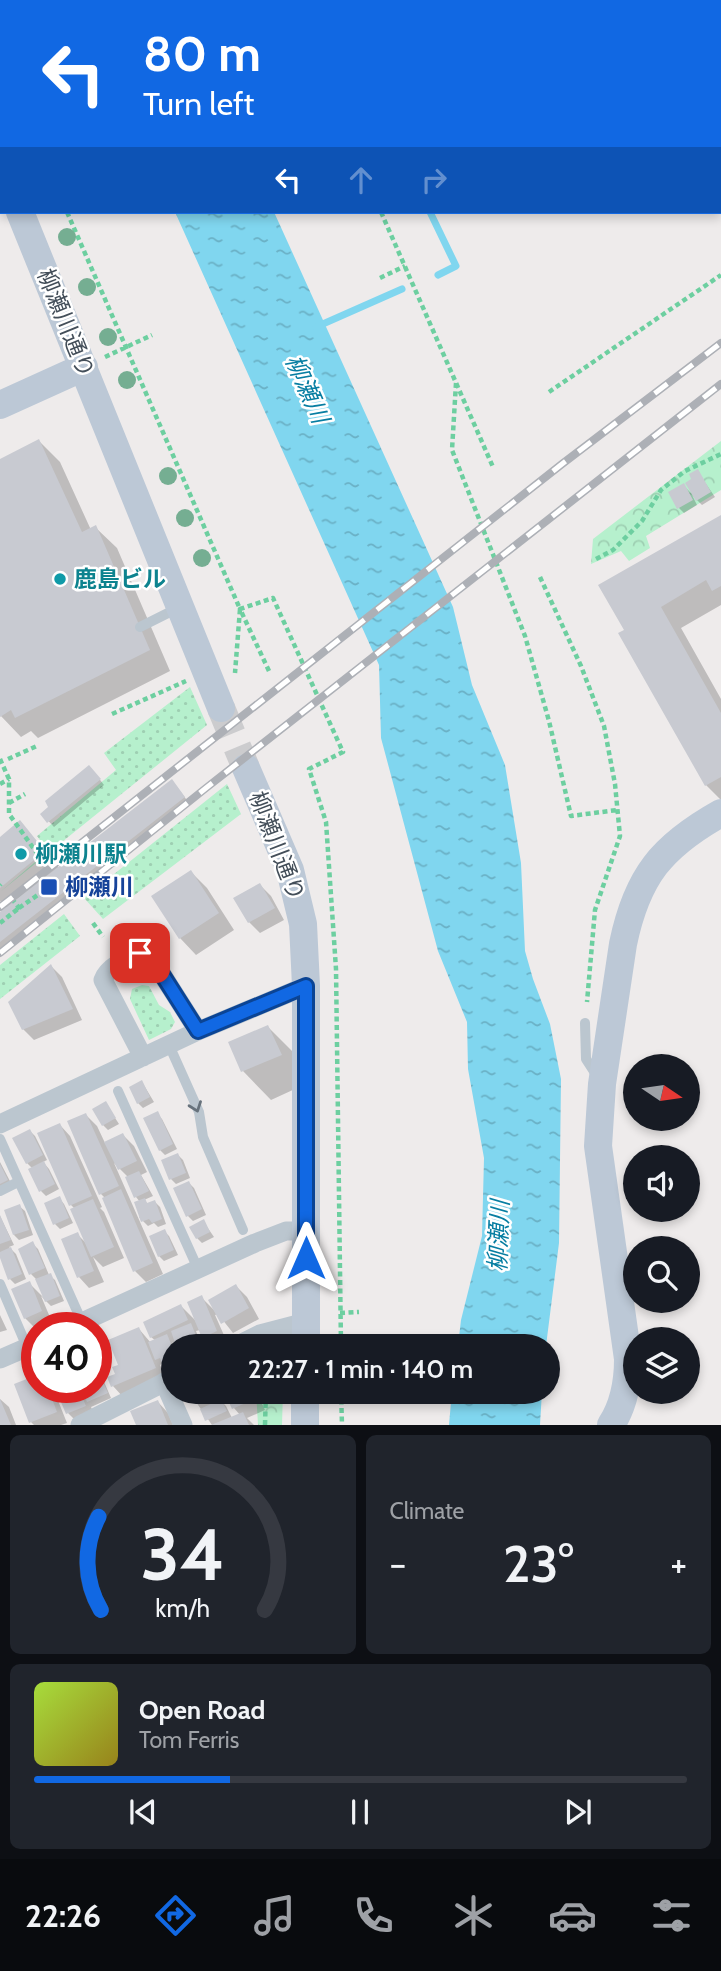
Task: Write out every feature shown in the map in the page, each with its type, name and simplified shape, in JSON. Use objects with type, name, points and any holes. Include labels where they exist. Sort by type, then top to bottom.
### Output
[{"type":"street","name":"柳瀬川通り","points":[[21,214],[91,363],[221,708]]},
{"type":"street","points":[[0,405],[91,363]]},
{"type":"street","name":"柳瀬川通り","points":[[246,768],[279,841],[296,888],[303,925],[306,986],[306,1334]]},
{"type":"street","points":[[611,1425],[626,1389],[628,1359],[598,1146],[602,1084],[623,944],[636,898],[662,855],[682,836],[721,813]]},
{"type":"street","points":[[143,1057],[103,980],[106,973],[134,955],[140,953],[151,957],[198,1031]]},
{"type":"street","points":[[0,1124],[198,1031],[306,986]]},
{"type":"street","points":[[104,1312],[286,1231],[306,1231]]},
{"type":"street","points":[[0,1359],[21,1350]]},
{"type":"street","points":[[80,1425],[161,1384]]},
{"type":"street","points":[[176,1404],[183,1425]]},
{"type":"street","points":[[305,1404],[305,1425]]},
{"type":"lane","points":[[140,627],[181,607]]},
{"type":"lane","points":[[585,1023],[586,1059],[602,1084]]},
{"type":"lane","points":[[169,1045],[199,1112],[203,1137],[243,1230]]},
{"type":"lane","points":[[118,1091],[198,1269]]},
{"type":"lane","points":[[0,1139],[70,1312]]},
{"type":"lane","points":[[0,1191],[18,1182]]},
{"type":"lane","points":[[0,1284],[21,1324]]},
{"type":"path","points":[[68,214],[269,670]]},
{"type":"path","points":[[383,214],[493,467]]},
{"type":"path","points":[[380,278],[405,266]]},
{"type":"path","points":[[549,392],[721,275]]},
{"type":"path","points":[[91,363],[152,335]]},
{"type":"path","points":[[456,383],[452,450],[525,636],[549,721],[571,816],[617,810]]},
{"type":"path","points":[[596,559],[613,550],[642,521],[661,490],[685,471],[721,454]]},
{"type":"path","points":[[540,578],[581,666],[604,726],[620,836],[595,910],[585,1023]]},
{"type":"path","points":[[240,609],[273,598],[343,752],[309,769],[326,822],[336,969],[341,1334]]},
{"type":"path","points":[[235,674],[240,609]]},
{"type":"path","points":[[112,714],[190,679]]},
{"type":"path","points":[[8,759],[39,745]]},
{"type":"path","points":[[0,760],[9,779],[9,814],[39,856]]},
{"type":"path","points":[[0,784],[9,779]]},
{"type":"path","points":[[9,803],[25,794]]},
{"type":"path","points":[[0,818],[9,814]]},
{"type":"path","points":[[0,922],[42,892]]},
{"type":"path","points":[[19,908],[12,899],[20,893]]},
{"type":"path","points":[[93,923],[103,937]]},
{"type":"path","points":[[340,1313],[359,1312]]},
{"type":"path","points":[[265,1425],[266,1404]]},
{"type":"path","points":[[341,1404],[342,1425]]},
{"type":"green space","points":[[721,441],[721,490],[646,536],[650,548],[629,561],[621,551],[591,564],[593,539]]},
{"type":"green space","points":[[190,687],[207,725],[0,892],[48,851],[37,836],[116,770],[104,753]]},
{"type":"green space","points":[[227,784],[241,814],[103,919],[84,898]]},
{"type":"green space","points":[[64,914],[80,936],[0,999],[0,965]]},
{"type":"green space","points":[[142,985],[149,986],[159,1005],[170,1012],[175,1022],[171,1029],[149,1040],[130,999],[132,989]]},
{"type":"green space","points":[[257,1404],[283,1404],[282,1425],[258,1425]]},
{"type":"water","points":[[176,214],[275,214],[453,607],[472,685],[505,765],[521,863],[525,951],[550,1024],[561,1079],[559,1243],[548,1334],[459,1334],[482,1236],[484,1158],[468,1069],[467,1022],[438,951],[381,738],[379,665]]},
{"type":"water","points":[[451,1404],[541,1404],[540,1425],[449,1425]]},
{"type":"building","name":"鹿島ビル","points":[[39,439],[82,532],[96,525],[150,650],[15,718],[11,710],[0,717],[0,459]]},
{"type":"building","points":[[698,469],[711,492],[696,501],[685,483],[691,479],[689,474]]},
{"type":"building","points":[[684,483],[693,500],[677,509],[668,492]]},
{"type":"building","points":[[721,515],[721,586],[712,591],[706,580],[661,607],[721,713],[721,777],[705,786],[618,633],[624,630],[598,585]]},
{"type":"building","points":[[89,765],[101,779],[47,823],[40,814],[48,807],[45,801]]},
{"type":"building","points":[[172,779],[185,797],[0,942],[0,912]]},
{"type":"building","name":"柳瀬川駅","points":[[20,820],[45,851],[0,888],[0,837]]},
{"type":"building","points":[[191,870],[219,913],[179,939],[151,896]]},
{"type":"building","points":[[260,883],[275,908],[248,923],[233,898]]},
{"type":"building","points":[[51,964],[73,1009],[22,1030],[8,1002]]},
{"type":"building","points":[[268,1025],[282,1055],[241,1072],[228,1042]]},
{"type":"building","points":[[142,1080],[150,1097],[137,1104],[129,1087]]},
{"type":"building","points":[[106,1101],[116,1118],[102,1126],[92,1109]]},
{"type":"building","points":[[158,1111],[173,1144],[159,1151],[143,1118]]},
{"type":"building","points":[[86,1113],[119,1186],[99,1195],[67,1121]]},
{"type":"building","points":[[60,1123],[92,1196],[69,1206],[37,1133]]},
{"type":"building","points":[[30,1129],[43,1155],[26,1164],[12,1138]]},
{"type":"building","points":[[123,1133],[137,1161],[118,1170],[104,1142]]},
{"type":"building","points":[[178,1153],[186,1173],[169,1180],[161,1160]]},
{"type":"building","points":[[44,1161],[55,1184],[39,1192],[28,1169]]},
{"type":"building","points":[[0,1164],[8,1180],[0,1184]]},
{"type":"building","points":[[139,1171],[149,1191],[134,1198],[125,1177]]},
{"type":"building","points":[[189,1181],[202,1209],[186,1217],[173,1188]]},
{"type":"building","points":[[121,1189],[153,1263],[133,1272],[102,1198]]},
{"type":"building","points":[[60,1196],[69,1218],[53,1225],[44,1203]]},
{"type":"building","points":[[145,1198],[147,1203],[155,1200],[162,1219],[152,1223],[149,1219],[141,1222],[134,1202]]},
{"type":"building","points":[[93,1199],[114,1247],[91,1257],[70,1209]]},
{"type":"building","points":[[20,1204],[29,1230],[13,1235],[4,1210]]},
{"type":"building","points":[[0,1215],[11,1240],[0,1244]]},
{"type":"building","points":[[204,1219],[210,1232],[196,1239],[189,1227]]},
{"type":"building","points":[[165,1229],[174,1250],[158,1257],[149,1236]]},
{"type":"building","points":[[78,1232],[94,1271],[77,1278],[61,1239]]},
{"type":"building","points":[[33,1241],[45,1268],[29,1275],[18,1249]]},
{"type":"building","points":[[11,1247],[22,1274],[8,1280],[0,1252]]},
{"type":"building","points":[[51,1273],[60,1296],[45,1302],[35,1279]]},
{"type":"building","points":[[30,1281],[42,1311],[21,1312],[11,1289]]},
{"type":"building","points":[[236,1284],[249,1308],[221,1324],[208,1300]]},
{"type":"building","points":[[202,1295],[217,1331],[200,1334],[187,1302]]},
{"type":"building","points":[[181,1304],[188,1320],[150,1338],[143,1322]]},
{"type":"building","points":[[191,1323],[195,1334],[172,1334],[171,1331]]},
{"type":"building","points":[[139,1327],[156,1368],[112,1387],[112,1375],[115,1374],[112,1367],[118,1365],[112,1350],[112,1338]]},
{"type":"building","points":[[161,1337],[161,1360],[160,1358],[155,1360],[148,1342]]},
{"type":"building","points":[[21,1381],[21,1402],[14,1384]]},
{"type":"building","points":[[0,1399],[11,1425],[0,1425]]},
{"type":"building","points":[[158,1400],[168,1425],[136,1425],[130,1411]]},
{"type":"building","points":[[21,1403],[54,1403],[57,1412],[29,1423]]},
{"type":"building","points":[[61,1403],[85,1403],[86,1406],[66,1414]]},
{"type":"building","points":[[210,1404],[224,1404],[227,1411],[205,1421],[200,1409]]},
{"type":"building","points":[[230,1404],[244,1404],[232,1409]]},
{"type":"building","points":[[243,1412],[249,1425],[211,1425]]},
{"type":"waterway","points":[[431,214],[456,266],[438,275]]},
{"type":"waterway","points":[[316,327],[402,289]]},
{"type":"tunnel","points":[[221,708],[246,768]]},
{"type":"railway","points":[[0,907],[562,464],[721,343]]},
{"type":"railway","points":[[0,953],[721,384]]},
{"type":"place","name":"鹿島ビル","points":[[60,579]]},
{"type":"place","name":"柳瀬川駅","points":[[21,854]]},
{"type":"place","name":"柳瀬川","points":[[49,887]]},
{"type":"route","points":[[140,953],[151,957],[198,1031],[306,986],[306,1258]]}]
